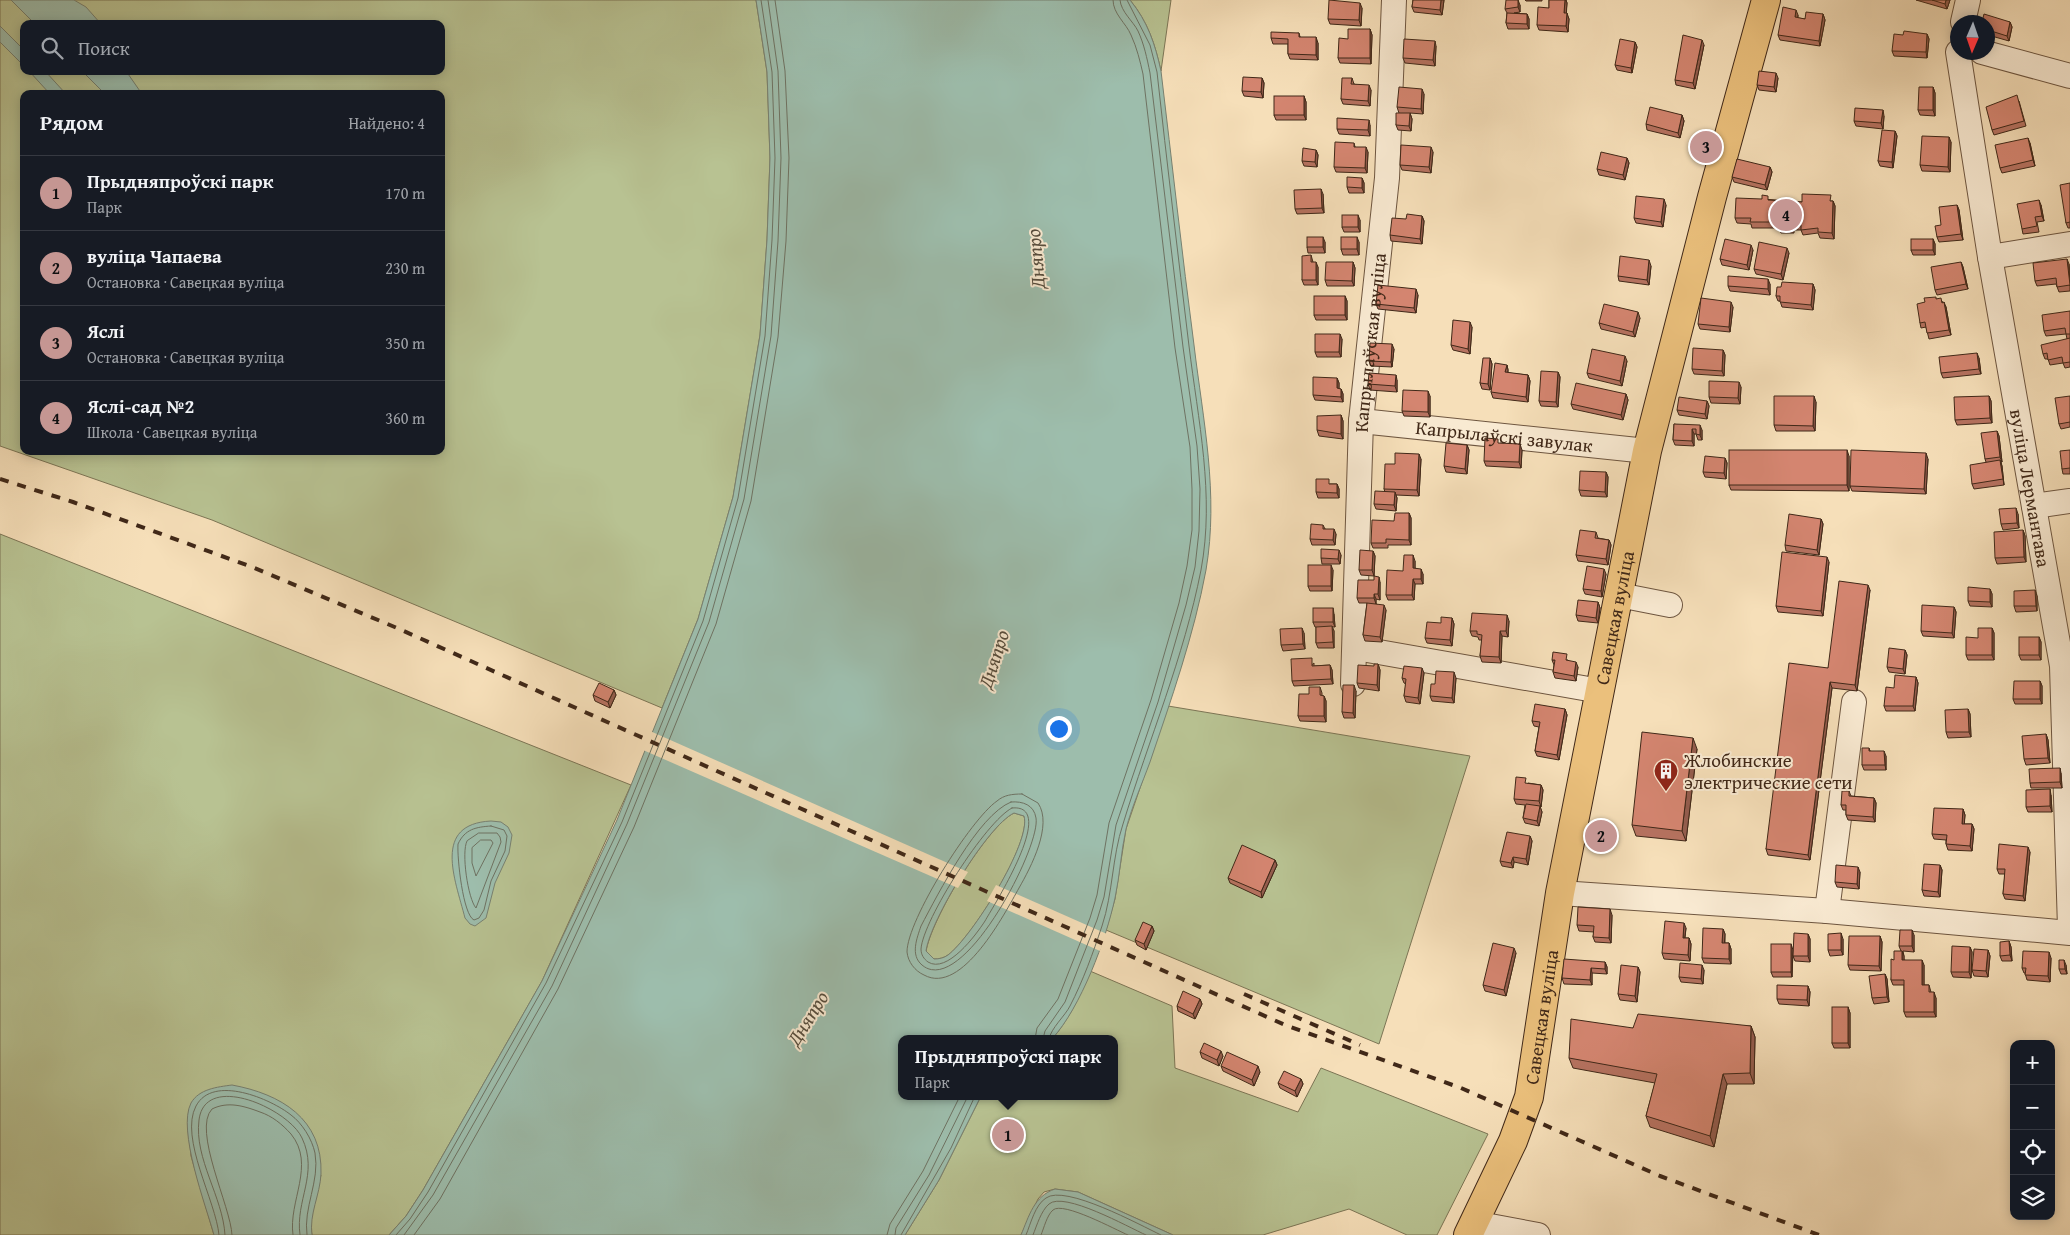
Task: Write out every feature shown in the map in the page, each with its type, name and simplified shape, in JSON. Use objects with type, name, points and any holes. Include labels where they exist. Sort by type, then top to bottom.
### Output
[{"type":"main road","name":"Савецкая вуліца","points":[[1471,1229],[1513,1141],[1529,1097],[1560,893],[1648,451],[1761,1]]},
{"type":"street","name":"Капрылаўская вуліца","points":[[1353,684],[1356,648],[1361,421],[1387,178],[1394,0]]},
{"type":"street","points":[[1965,15],[1968,0]]},
{"type":"street","points":[[1995,56],[2070,76]]},
{"type":"street","name":"вуліца Лермантава","points":[[1959,60],[1990,258],[2034,506],[2066,666],[2070,928]]},
{"type":"street","points":[[1990,258],[2070,244]]},
{"type":"street","name":"Капрылаўскі завулак","points":[[1361,421],[1648,451]]},
{"type":"street","points":[[2034,506],[2070,501]]},
{"type":"street","points":[[1619,595],[1670,605]]},
{"type":"street","points":[[1356,648],[1600,691]]},
{"type":"street","points":[[1827,911],[1854,702]]},
{"type":"street","points":[[1560,893],[1827,911],[2070,933]]},
{"type":"street","points":[[1471,1229],[1538,1235]]},
{"type":"green space","points":[[0,0],[756,0],[767,72],[770,158],[767,240],[760,335],[733,497],[698,619],[662,708],[212,520],[26,455],[445,455],[445,90],[20,90],[20,453],[0,446]]},
{"type":"green space","points":[[1130,0],[1171,0],[1161,71],[1150,34],[1142,17]]},
{"type":"green space","points":[[0,534],[631,785],[542,981],[423,1190],[406,1216],[389,1235],[312,1235],[310,1223],[321,1175],[188,1120],[191,1156],[214,1235],[0,1235]]},
{"type":"green space","points":[[1168,706],[1470,756],[1379,1044],[1106,930],[1115,899],[1126,829]]},
{"type":"green space","points":[[1014,813],[1024,816],[1024,829],[1019,847],[998,889],[971,930],[958,945],[946,956],[934,959],[926,952],[930,938],[948,898],[989,836],[1003,821]]},
{"type":"green space","points":[[1090,971],[1172,1006],[1175,1068],[1298,1112],[1321,1068],[1488,1134],[1437,1235],[1407,1235],[1349,1209],[1263,1235],[1173,1235],[1078,1192],[1055,1189],[1044,1192],[1038,1199],[1021,1235],[905,1235],[939,1180],[979,1100],[1118,1100],[1118,1035],[1055,1035],[1074,1006]]},
{"type":"water","points":[[11,0],[74,0],[86,7],[97,20],[31,20]]},
{"type":"water","name":"Дняпро","points":[[756,0],[1130,0],[1142,17],[1150,34],[1161,71],[1205,429],[1210,485],[1210,542],[1206,570],[1189,643],[1126,829],[1115,898],[1099,953],[1073,1009],[1055,1035],[898,1035],[898,1100],[979,1100],[939,1180],[905,1235],[389,1235],[406,1216],[423,1190],[542,981],[617,820],[698,619],[733,497],[760,335],[767,240],[770,158],[767,72]],"holes":[[[1014,813],[1024,816],[1024,829],[1010,867],[971,930],[946,956],[934,959],[926,951],[930,937],[948,898],[975,854],[1003,821]]]},
{"type":"water","points":[[0,26],[20,46],[20,62],[0,42]]},
{"type":"water","points":[[33,75],[49,75],[62,90],[46,90]]},
{"type":"water","points":[[86,75],[129,75],[139,90],[101,90]]},
{"type":"water","points":[[491,821],[501,822],[508,827],[512,835],[509,853],[495,883],[486,918],[475,926],[470,924],[465,918],[453,871],[452,856],[454,843],[461,832],[473,824]]},
{"type":"water","points":[[232,1085],[267,1095],[282,1103],[296,1112],[307,1124],[315,1138],[320,1155],[321,1174],[313,1212],[312,1235],[214,1235],[194,1168],[190,1149],[188,1115],[194,1098],[209,1090]]},
{"type":"water","points":[[1055,1189],[1078,1192],[1173,1235],[1021,1235],[1033,1207],[1042,1196]]},
{"type":"pier","points":[[650,731],[968,872],[958,888],[643,750]]},
{"type":"pier","points":[[996,885],[1107,934],[1100,951],[987,901]]},
{"type":"building","points":[[1329,0],[1360,3],[1359,20],[1328,19]]},
{"type":"building","points":[[1413,0],[1441,0],[1440,10],[1412,7]]},
{"type":"building","points":[[1506,0],[1518,0],[1518,7],[1505,9]]},
{"type":"building","points":[[1549,0],[1565,0],[1566,26],[1537,25],[1538,7],[1549,8]]},
{"type":"building","points":[[1932,0],[1946,0],[1945,4]]},
{"type":"building","points":[[1783,7],[1796,10],[1795,17],[1805,19],[1806,12],[1823,14],[1819,41],[1778,35]]},
{"type":"building","points":[[1507,13],[1527,14],[1527,24],[1506,23]]},
{"type":"building","points":[[1995,17],[2010,22],[2007,36],[1995,32]]},
{"type":"building","points":[[1348,29],[1370,29],[1370,58],[1338,58],[1339,38],[1348,39]]},
{"type":"building","points":[[1904,31],[1927,34],[1926,52],[1892,51],[1894,34],[1903,35]]},
{"type":"building","points":[[1271,32],[1299,33],[1299,37],[1316,37],[1316,55],[1288,54],[1288,39],[1271,38]]},
{"type":"building","points":[[1683,35],[1702,40],[1693,83],[1675,80]]},
{"type":"building","points":[[1404,39],[1435,41],[1433,60],[1403,58]]},
{"type":"building","points":[[1620,39],[1635,42],[1631,68],[1615,65]]},
{"type":"building","points":[[1759,71],[1776,73],[1774,87],[1757,85]]},
{"type":"building","points":[[1243,77],[1262,78],[1261,92],[1242,91]]},
{"type":"building","points":[[1342,78],[1352,78],[1351,84],[1369,85],[1368,101],[1341,99]]},
{"type":"building","points":[[1399,87],[1422,89],[1421,109],[1397,107]]},
{"type":"building","points":[[1919,87],[1933,87],[1933,110],[1918,110]]},
{"type":"building","points":[[2017,95],[2024,121],[1992,130],[1986,107]]},
{"type":"building","points":[[1274,96],[1304,96],[1304,115],[1274,115]]},
{"type":"building","points":[[1650,107],[1682,115],[1678,133],[1646,124]]},
{"type":"building","points":[[1855,108],[1883,110],[1881,123],[1854,121]]},
{"type":"building","points":[[1396,113],[1410,113],[1409,126],[1396,125]]},
{"type":"building","points":[[1337,118],[1369,120],[1368,130],[1337,129]]},
{"type":"building","points":[[1882,130],[1895,131],[1892,162],[1878,161]]},
{"type":"building","points":[[1922,136],[1949,137],[1948,167],[1920,165]]},
{"type":"building","points":[[2028,138],[2033,160],[2000,168],[1995,145]]},
{"type":"building","points":[[1335,142],[1354,143],[1354,147],[1366,147],[1365,168],[1334,167]]},
{"type":"building","points":[[1401,145],[1431,147],[1429,167],[1400,165]]},
{"type":"building","points":[[1303,148],[1316,150],[1315,162],[1302,161]]},
{"type":"building","points":[[1601,152],[1627,158],[1623,175],[1597,169]]},
{"type":"building","points":[[1737,159],[1770,167],[1765,185],[1732,177]]},
{"type":"building","points":[[1347,177],[1362,178],[1362,188],[1347,187]]},
{"type":"building","points":[[2070,183],[2070,222],[2066,223],[2060,185]]},
{"type":"building","points":[[1321,189],[1322,208],[1295,209],[1294,190]]},
{"type":"building","points":[[1802,194],[1831,195],[1830,201],[1833,201],[1832,233],[1818,232],[1818,228],[1801,230],[1801,225],[1792,224],[1792,228],[1779,227],[1779,222],[1750,222],[1751,218],[1735,218],[1736,198],[1762,199],[1762,195],[1768,196],[1768,200],[1802,202]]},
{"type":"building","points":[[1636,196],[1664,199],[1661,222],[1634,218]]},
{"type":"building","points":[[2039,200],[2042,216],[2035,217],[2037,226],[2022,229],[2017,204]]},
{"type":"building","points":[[1957,205],[1961,234],[1937,237],[1935,226],[1941,225],[1939,207]]},
{"type":"building","points":[[1407,214],[1422,216],[1420,239],[1390,235],[1392,218],[1406,219]]},
{"type":"building","points":[[1342,215],[1358,215],[1358,227],[1342,227]]},
{"type":"building","points":[[1307,237],[1323,237],[1323,247],[1307,247]]},
{"type":"building","points":[[1341,237],[1357,237],[1357,249],[1341,249]]},
{"type":"building","points":[[1725,239],[1751,245],[1747,265],[1720,259]]},
{"type":"building","points":[[1911,239],[1933,239],[1933,250],[1911,250]]},
{"type":"building","points":[[1759,242],[1787,248],[1781,274],[1754,269]]},
{"type":"building","points":[[1311,255],[1311,262],[1316,262],[1316,280],[1302,280],[1302,256]]},
{"type":"building","points":[[1620,256],[1649,260],[1647,280],[1618,276]]},
{"type":"building","points":[[2067,259],[2070,285],[2057,287],[2056,278],[2035,281],[2033,263]]},
{"type":"building","points":[[1326,262],[1353,262],[1352,281],[1325,280]]},
{"type":"building","points":[[1961,262],[1966,284],[1935,290],[1931,267]]},
{"type":"building","points":[[1728,276],[1768,279],[1768,289],[1728,286]]},
{"type":"building","points":[[1782,282],[1813,284],[1811,305],[1780,302],[1780,296],[1776,296],[1777,287],[1781,287]]},
{"type":"building","points":[[1378,285],[1416,289],[1414,308],[1376,304]]},
{"type":"building","points":[[1314,296],[1345,296],[1345,315],[1314,315]]},
{"type":"building","points":[[1936,297],[1936,299],[1941,298],[1942,303],[1944,302],[1949,330],[1927,333],[1925,322],[1920,323],[1917,304],[1925,302],[1924,298]]},
{"type":"building","points":[[1701,298],[1731,302],[1729,327],[1698,324]]},
{"type":"building","points":[[1604,304],[1638,312],[1633,332],[1599,323]]},
{"type":"building","points":[[2070,311],[2070,334],[2066,334],[2065,328],[2044,331],[2042,315]]},
{"type":"building","points":[[1453,320],[1470,322],[1468,349],[1451,345]]},
{"type":"building","points":[[1315,334],[1340,334],[1339,352],[1315,352]]},
{"type":"building","points":[[2070,338],[2070,362],[2063,363],[2062,357],[2048,360],[2047,353],[2043,354],[2041,345]]},
{"type":"building","points":[[1370,343],[1392,344],[1391,362],[1369,361]]},
{"type":"building","points":[[1693,348],[1723,350],[1722,371],[1692,369]]},
{"type":"building","points":[[1592,349],[1625,356],[1620,381],[1587,373]]},
{"type":"building","points":[[1977,353],[1979,369],[1941,373],[1939,357]]},
{"type":"building","points":[[1483,358],[1490,358],[1488,384],[1480,383]]},
{"type":"building","points":[[1495,363],[1507,365],[1505,372],[1528,375],[1526,397],[1491,392]]},
{"type":"building","points":[[1541,371],[1558,372],[1556,402],[1539,401]]},
{"type":"building","points":[[1369,373],[1396,375],[1395,386],[1368,384]]},
{"type":"building","points":[[1313,377],[1337,378],[1337,388],[1341,389],[1341,397],[1313,395]]},
{"type":"building","points":[[1709,381],[1739,382],[1738,398],[1709,397]]},
{"type":"building","points":[[1576,383],[1626,394],[1621,415],[1571,404]]},
{"type":"building","points":[[1403,390],[1428,391],[1428,412],[1402,411]]},
{"type":"building","points":[[1774,396],[1814,396],[1813,426],[1774,425]]},
{"type":"building","points":[[1989,396],[1990,418],[1955,420],[1954,397]]},
{"type":"building","points":[[2070,396],[2070,422],[2059,424],[2055,398]]},
{"type":"building","points":[[1679,397],[1707,401],[1705,414],[1677,410]]},
{"type":"building","points":[[1341,415],[1341,434],[1317,430],[1317,416]]},
{"type":"building","points":[[1674,424],[1700,425],[1700,435],[1696,434],[1696,429],[1692,429],[1692,441],[1673,440]]},
{"type":"building","points":[[1997,431],[2000,457],[1985,459],[1981,433]]},
{"type":"building","points":[[1485,438],[1498,439],[1498,443],[1520,444],[1519,462],[1484,461]]},
{"type":"building","points":[[1446,443],[1467,445],[1465,469],[1444,466]]},
{"type":"building","points":[[1729,450],[1847,450],[1847,485],[1729,485]]},
{"type":"building","points":[[1851,450],[1926,453],[1924,489],[1850,486]]},
{"type":"building","points":[[2070,450],[2070,468],[2062,469],[2060,451]]},
{"type":"building","points":[[1395,453],[1419,454],[1417,490],[1384,489],[1385,464],[1395,464]]},
{"type":"building","points":[[1705,456],[1725,458],[1724,473],[1703,472]]},
{"type":"building","points":[[2000,460],[2003,479],[1972,484],[1970,465]]},
{"type":"building","points":[[1580,471],[1606,472],[1605,492],[1579,490]]},
{"type":"building","points":[[1316,479],[1329,479],[1329,484],[1337,484],[1337,493],[1316,492]]},
{"type":"building","points":[[1375,491],[1395,492],[1394,505],[1374,504]]},
{"type":"building","points":[[2016,508],[2017,523],[2001,524],[1999,509]]},
{"type":"building","points":[[1395,513],[1409,513],[1409,540],[1386,539],[1386,543],[1371,543],[1372,520],[1394,521]]},
{"type":"building","points":[[1789,514],[1821,519],[1817,550],[1785,545]]},
{"type":"building","points":[[1311,524],[1323,525],[1323,529],[1334,529],[1333,540],[1310,539]]},
{"type":"building","points":[[1580,530],[1596,532],[1595,538],[1609,540],[1606,559],[1576,555]]},
{"type":"building","points":[[2023,530],[2024,557],[1995,558],[1994,532]]},
{"type":"building","points":[[1321,549],[1339,550],[1338,559],[1321,558]]},
{"type":"building","points":[[1360,550],[1373,551],[1372,570],[1359,570]]},
{"type":"building","points":[[1782,552],[1827,557],[1821,611],[1776,606]]},
{"type":"building","points":[[1404,555],[1413,555],[1413,568],[1421,569],[1421,579],[1413,579],[1412,595],[1386,595],[1387,570],[1403,571]]},
{"type":"building","points":[[1308,565],[1331,565],[1331,586],[1308,586]]},
{"type":"building","points":[[1587,566],[1604,569],[1601,591],[1583,589]]},
{"type":"building","points":[[1374,576],[1379,577],[1378,594],[1374,594],[1374,598],[1357,598],[1358,580],[1374,580]]},
{"type":"building","points":[[1839,581],[1868,585],[1855,685],[1830,682],[1808,855],[1766,849],[1789,663],[1828,668]]},
{"type":"building","points":[[1968,587],[1990,589],[1990,602],[1968,601]]},
{"type":"building","points":[[2035,590],[2036,606],[2014,606],[2014,591]]},
{"type":"building","points":[[1578,600],[1598,602],[1596,618],[1576,615]]},
{"type":"building","points":[[1367,603],[1384,605],[1380,637],[1363,635]]},
{"type":"building","points":[[1922,605],[1954,607],[1952,633],[1921,631]]},
{"type":"building","points":[[1313,608],[1333,608],[1333,622],[1313,622]]},
{"type":"building","points":[[1472,613],[1507,615],[1506,631],[1500,631],[1499,657],[1480,656],[1482,635],[1477,634],[1477,631],[1470,631]]},
{"type":"building","points":[[1441,617],[1452,618],[1450,640],[1425,638],[1427,622],[1441,623]]},
{"type":"building","points":[[1332,626],[1333,642],[1316,643],[1316,627]]},
{"type":"building","points":[[1302,628],[1303,644],[1281,645],[1280,629]]},
{"type":"building","points":[[1978,628],[1992,628],[1992,655],[1966,655],[1966,637],[1978,638]]},
{"type":"building","points":[[2019,637],[2039,637],[2039,655],[2019,655]]},
{"type":"building","points":[[1889,648],[1905,650],[1903,669],[1887,667]]},
{"type":"building","points":[[1553,652],[1567,654],[1566,660],[1576,662],[1574,676],[1553,672],[1555,660],[1552,660]]},
{"type":"building","points":[[1312,658],[1312,666],[1330,665],[1331,679],[1292,681],[1291,659]]},
{"type":"building","points":[[1374,664],[1378,664],[1377,685],[1357,683],[1358,665],[1374,666]]},
{"type":"building","points":[[1404,666],[1422,668],[1418,698],[1404,696],[1406,679],[1402,678]]},
{"type":"building","points":[[1436,671],[1454,672],[1452,698],[1430,696],[1431,684],[1435,684]]},
{"type":"building","points":[[1895,675],[1916,677],[1913,706],[1884,706],[1886,687],[1894,688]]},
{"type":"building","points":[[2014,681],[2040,681],[2040,699],[2013,699]]},
{"type":"building","points":[[599,683],[614,690],[608,702],[593,695]]},
{"type":"building","points":[[1343,685],[1354,685],[1353,713],[1342,712]]},
{"type":"building","points":[[1309,687],[1320,687],[1320,695],[1324,696],[1324,716],[1298,716],[1299,694],[1309,694]]},
{"type":"building","points":[[1535,704],[1565,709],[1557,755],[1535,751],[1540,722],[1532,721]]},
{"type":"building","points":[[1968,709],[1969,732],[1946,732],[1945,710]]},
{"type":"building","name":"Жлобинские электрические сети","points":[[1642,732],[1693,738],[1682,831],[1632,825]]},
{"type":"building","points":[[2046,734],[2048,758],[2024,759],[2022,736]]},
{"type":"building","points":[[1862,748],[1869,748],[1869,751],[1884,751],[1885,765],[1862,765]]},
{"type":"building","points":[[2060,768],[2060,782],[2030,783],[2029,769]]},
{"type":"building","points":[[1516,777],[1526,778],[1525,783],[1541,785],[1539,801],[1514,799]]},
{"type":"building","points":[[2050,789],[2050,806],[2026,807],[2026,790]]},
{"type":"building","points":[[1842,791],[1849,791],[1849,796],[1874,798],[1873,817],[1846,815],[1846,805],[1841,805]]},
{"type":"building","points":[[1526,804],[1540,806],[1537,821],[1523,818]]},
{"type":"building","points":[[1934,808],[1963,809],[1962,824],[1972,824],[1970,846],[1946,844],[1947,835],[1932,834]]},
{"type":"building","points":[[1507,832],[1530,836],[1526,859],[1513,857],[1511,863],[1500,861]]},
{"type":"building","points":[[1999,844],[2028,847],[2023,896],[2003,894],[2005,869],[1997,869]]},
{"type":"building","points":[[1242,845],[1275,860],[1261,892],[1228,878]]},
{"type":"building","points":[[1924,864],[1940,865],[1938,892],[1922,890]]},
{"type":"building","points":[[1836,865],[1858,867],[1857,884],[1835,882]]},
{"type":"building","points":[[1578,907],[1610,909],[1609,938],[1593,937],[1594,926],[1577,925]]},
{"type":"building","points":[[1665,921],[1684,923],[1683,938],[1689,938],[1688,955],[1662,953]]},
{"type":"building","points":[[1143,922],[1152,926],[1144,944],[1135,940]]},
{"type":"building","points":[[1703,928],[1723,929],[1722,943],[1729,943],[1729,959],[1702,958]]},
{"type":"building","points":[[1900,930],[1912,930],[1912,946],[1899,946]]},
{"type":"building","points":[[1794,933],[1808,934],[1808,956],[1793,956]]},
{"type":"building","points":[[1841,933],[1841,950],[1828,950],[1828,934]]},
{"type":"building","points":[[1849,936],[1880,936],[1879,966],[1848,965]]},
{"type":"building","points":[[2009,941],[2010,955],[2000,956],[2000,942]]},
{"type":"building","points":[[1493,943],[1514,948],[1504,990],[1483,985]]},
{"type":"building","points":[[1771,944],[1791,944],[1791,972],[1771,972]]},
{"type":"building","points":[[1952,946],[1970,947],[1969,972],[1951,972]]},
{"type":"building","points":[[1974,949],[1988,950],[1986,971],[1972,970]]},
{"type":"building","points":[[1894,951],[1902,951],[1902,960],[1922,960],[1922,985],[1929,985],[1929,992],[1934,992],[1934,1012],[1904,1012],[1904,980],[1891,980],[1891,959],[1894,960]]},
{"type":"building","points":[[2023,951],[2049,952],[2048,976],[2025,975],[2026,968],[2022,968]]},
{"type":"building","points":[[1564,959],[1605,962],[1605,969],[1591,968],[1590,980],[1562,978]]},
{"type":"building","points":[[2059,960],[2064,960],[2065,969],[2059,969]]},
{"type":"building","points":[[1680,963],[1702,965],[1701,979],[1679,977]]},
{"type":"building","points":[[1621,965],[1638,967],[1635,996],[1618,994]]},
{"type":"building","points":[[1885,974],[1887,997],[1872,998],[1869,976]]},
{"type":"building","points":[[1777,985],[1808,986],[1807,1000],[1777,999]]},
{"type":"building","points":[[1183,991],[1200,999],[1193,1014],[1177,1006]]},
{"type":"building","points":[[1832,1007],[1848,1007],[1848,1043],[1832,1043]]},
{"type":"building","points":[[1638,1014],[1751,1026],[1750,1073],[1723,1074],[1710,1136],[1646,1116],[1657,1074],[1569,1058],[1571,1019],[1633,1028]]},
{"type":"building","points":[[1204,1043],[1221,1051],[1217,1060],[1200,1052]]},
{"type":"building","points":[[1227,1052],[1258,1066],[1252,1080],[1221,1066]]},
{"type":"building","points":[[1284,1071],[1301,1079],[1295,1091],[1278,1083]]},
{"type":"railway","points":[[0,479],[73,502],[252,567],[397,628],[1285,1025],[1461,1088],[1660,1176],[1819,1235]]},
{"type":"railway","points":[[1244,994],[1360,1045]]},
{"type":"place","name":"Яслі","points":[[1706,147]]},
{"type":"place","name":"Яслі-сад №2","points":[[1786,215]]},
{"type":"place","name":"Жлобинские электрические сети","points":[[1666,792]]},
{"type":"place","name":"вуліца Чапаева","points":[[1601,836]]},
{"type":"place","name":"Прыдняпроўскі парк","points":[[1008,1135]]}]
